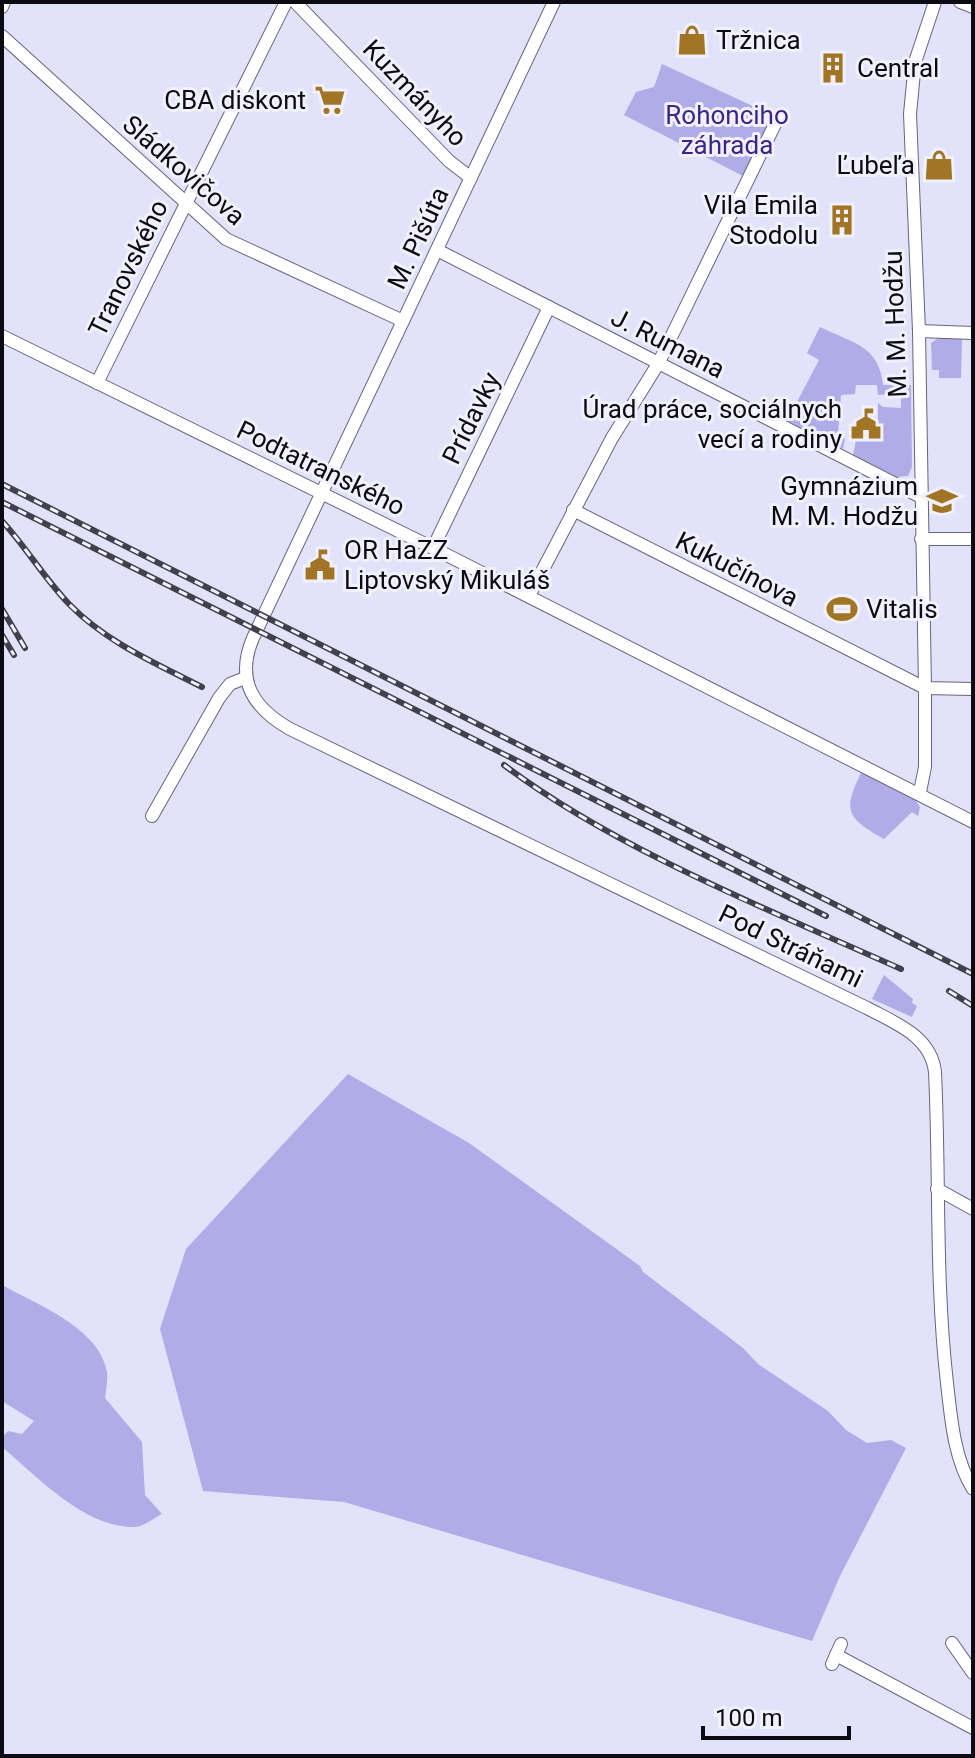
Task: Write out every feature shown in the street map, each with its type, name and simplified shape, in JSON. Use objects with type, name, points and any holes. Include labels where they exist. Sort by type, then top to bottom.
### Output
[{"type":"street","name":"Tranovského","points":[[97,383],[286,2]]},
{"type":"street","name":"Kuzmányho","points":[[295,2],[449,161],[471,178]]},
{"type":"street","name":"M. Pišúta","points":[[322,492],[554,2]]},
{"type":"street","name":"M. M. Hodžu","points":[[920,792],[925,767],[925,688],[919,331],[911,98],[921,38],[935,2]]},
{"type":"street","points":[[960,2],[973,7]]},
{"type":"street","name":"Sládkovičova","points":[[2,36],[184,203],[233,243],[403,321]]},
{"type":"street","points":[[529,596],[612,438],[658,364],[779,116]]},
{"type":"street","name":"J. Rumana","points":[[437,250],[921,497]]},
{"type":"street","name":"Prídavky","points":[[433,548],[549,307]]},
{"type":"street","points":[[919,331],[973,333]]},
{"type":"street","name":"Podtatranského","points":[[2,336],[322,492],[920,792],[973,822]]},
{"type":"street","points":[[152,816],[225,689],[245,678],[247,651],[322,492]]},
{"type":"street","name":"Kukučínova","points":[[573,510],[925,688]]},
{"type":"street","points":[[921,539],[973,539]]},
{"type":"street","name":"Pod Stráňami","points":[[245,678],[258,706],[290,729],[784,967],[919,1038],[930,1052],[935,1072],[938,1271],[948,1393],[959,1457],[973,1489]]},
{"type":"street","points":[[925,688],[973,689]]},
{"type":"street","points":[[937,1189],[973,1209]]},
{"type":"street","points":[[952,1643],[973,1673]]},
{"type":"street","points":[[837,1654],[973,1728]]},
{"type":"green space","name":"Rohonciho záhrada","points":[[662,64],[772,115],[743,176],[624,115],[636,92],[654,87]]},
{"type":"green space","points":[[820,327],[870,353],[876,361],[883,385],[911,385],[912,467],[908,476],[897,477],[853,455],[856,440],[878,440],[878,403],[883,407],[901,408],[901,393],[878,395],[877,385],[856,385],[855,394],[841,395],[838,434],[845,439],[843,449],[787,421],[819,360],[807,353]]},
{"type":"green space","points":[[940,337],[962,338],[961,378],[939,378],[939,370],[932,370],[931,343]]},
{"type":"green space","points":[[862,771],[914,798],[920,807],[918,816],[912,812],[884,839],[861,825],[850,804]]},
{"type":"green space","points":[[884,975],[913,999],[912,1003],[917,1006],[912,1017],[872,999]]},
{"type":"green space","points":[[348,1074],[469,1143],[640,1266],[643,1272],[743,1348],[758,1364],[828,1411],[846,1430],[867,1443],[891,1440],[906,1448],[840,1576],[812,1641],[344,1502],[203,1491],[160,1329],[186,1249]]},
{"type":"green space","points":[[2,1285],[65,1319],[80,1330],[102,1356],[107,1372],[105,1398],[142,1442],[145,1495],[162,1514],[134,1527],[97,1519],[62,1498],[2,1447],[2,1437],[8,1431],[22,1434],[34,1421],[2,1401]]},
{"type":"railway","points":[[2,484],[973,974]]},
{"type":"railway","points":[[2,502],[826,916]]},
{"type":"railway","points":[[2,521],[60,594],[83,617],[132,651],[202,687]]},
{"type":"railway","points":[[2,609],[25,648]]},
{"type":"railway","points":[[2,635],[14,655]]},
{"type":"railway","points":[[504,765],[548,796],[645,852],[901,969]]},
{"type":"railway","points":[[949,991],[973,1006]]},
{"type":"place","name":"Tržnica","points":[[692,40]]},
{"type":"place","name":"Central","points":[[833,68]]},
{"type":"place","name":"CBA diskont","points":[[330,100]]},
{"type":"place","name":"Ľubeľa","points":[[939,165]]},
{"type":"place","name":"Vila Emila Stodolu","points":[[842,220]]},
{"type":"place","name":"Úrad práce, sociálnych vecí a rodiny","points":[[866,424]]},
{"type":"place","name":"Gymnázium M. M. Hodžu","points":[[942,501]]},
{"type":"place","name":"OR HaZZ Liptovský Mikuláš","points":[[320,565]]},
{"type":"place","name":"Vitalis","points":[[842,609]]}]
